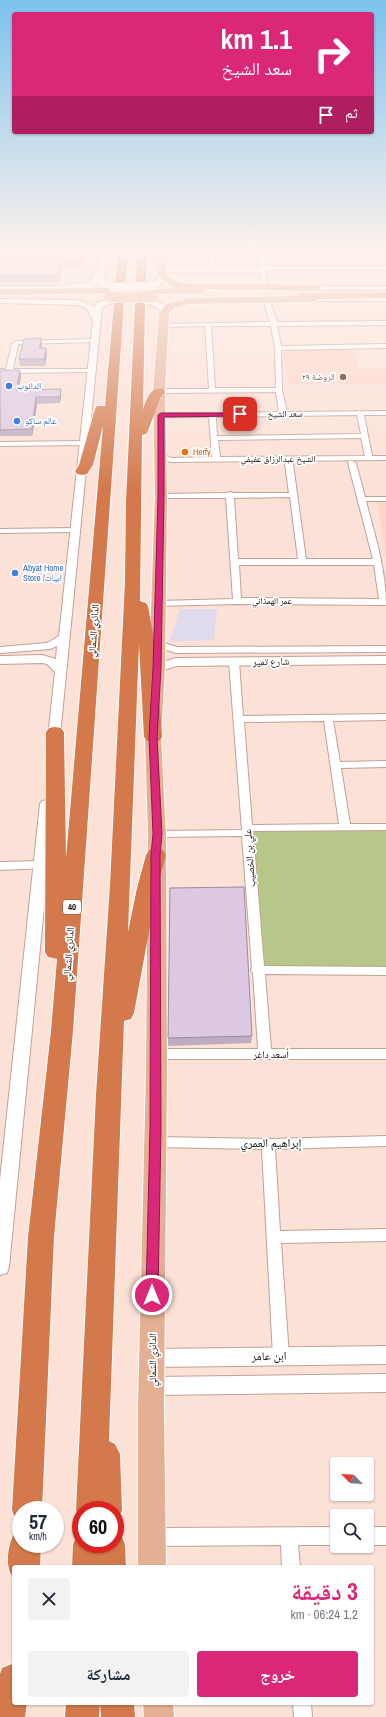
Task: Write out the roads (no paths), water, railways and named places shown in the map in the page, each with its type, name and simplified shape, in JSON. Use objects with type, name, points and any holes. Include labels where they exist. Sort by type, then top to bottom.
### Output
[{"type":"highway","name":"الدائري الشمالي","points":[[27,1501],[41,1237],[62,1031],[111,399],[111,329]]},
{"type":"highway","points":[[91,1501],[108,1094],[120,885],[133,581],[135,439],[146,329]]},
{"type":"highway","points":[[135,439],[140,433],[154,396],[159,392]]},
{"type":"highway","points":[[82,471],[86,465],[100,409],[111,399]]},
{"type":"highway","points":[[133,581],[139,600],[147,645],[153,737]]},
{"type":"highway","points":[[55,732],[56,951],[62,1031]]},
{"type":"highway","points":[[108,1094],[147,888],[156,855]]},
{"type":"highway","points":[[98,1317],[107,1501]]},
{"type":"highway","points":[[24,1565],[25,1553]]},
{"type":"highway","points":[[88,1565],[89,1553]]},
{"type":"highway","points":[[109,1553],[110,1565]]},
{"type":"highway","points":[[8,1717],[12,1692]]},
{"type":"highway","points":[[11,1717],[13,1705]]},
{"type":"highway","points":[[16,1717],[17,1705]]},
{"type":"highway","points":[[82,1717],[83,1705]]},
{"type":"highway","points":[[117,1705],[118,1717]]},
{"type":"main road","name":"الدائري الشمالي","points":[[152,1565],[152,1232],[156,1142],[157,1054],[157,834],[153,737],[157,668],[167,647],[158,604],[161,496],[166,462],[159,392],[163,329]]},
{"type":"main road","points":[[158,1705],[159,1717]]},
{"type":"street","name":"الدائري الشمالي","points":[[0,1267],[6,1155],[41,865],[96,329]]},
{"type":"street","points":[[208,329],[212,390]]},
{"type":"street","points":[[275,329],[278,348],[279,390],[283,406],[283,414]]},
{"type":"street","points":[[9,371],[15,344],[18,342],[95,341]]},
{"type":"street","points":[[278,348],[386,346]]},
{"type":"street","points":[[0,371],[92,371]]},
{"type":"street","points":[[159,392],[279,390]]},
{"type":"street","points":[[360,413],[369,458]]},
{"type":"street","name":"سعد الشيخ","points":[[161,415],[386,413]]},
{"type":"street","points":[[212,415],[216,459]]},
{"type":"street","points":[[215,438],[365,436]]},
{"type":"street","points":[[0,444],[84,443]]},
{"type":"street","name":"الشيخ عبدالرزاق عفيفي","points":[[166,462],[216,459],[386,458]]},
{"type":"street","name":"الشيخ عبدالرزاق عفيفي","points":[[166,462],[289,464],[386,463]]},
{"type":"street","points":[[352,463],[378,562],[385,602]]},
{"type":"street","points":[[289,464],[302,562]]},
{"type":"street","points":[[161,496],[230,494],[294,495]]},
{"type":"street","points":[[230,494],[236,601]]},
{"type":"street","points":[[361,499],[386,499]]},
{"type":"street","points":[[0,530],[76,530]]},
{"type":"street","points":[[234,562],[378,562]]},
{"type":"street","name":"عمر الهمذاني","points":[[158,604],[236,601],[385,602]]},
{"type":"street","points":[[6,655],[50,646],[64,638]]},
{"type":"street","points":[[167,647],[386,649]]},
{"type":"street","points":[[167,647],[176,662]]},
{"type":"street","points":[[6,655],[51,661],[61,672]]},
{"type":"street","name":"شارع تمير","points":[[157,668],[176,662],[386,660]]},
{"type":"street","name":"علي بن الخصيب","points":[[234,662],[265,1054]]},
{"type":"street","points":[[239,719],[386,717]]},
{"type":"street","points":[[328,718],[345,827]]},
{"type":"street","points":[[336,765],[386,764]]},
{"type":"street","points":[[157,834],[386,826]]},
{"type":"street","points":[[0,866],[41,865]]},
{"type":"street","points":[[258,970],[386,971]]},
{"type":"street","name":"أسعد داغر","points":[[157,1054],[386,1054]]},
{"type":"street","name":"إبراهيم العمري","points":[[156,1142],[268,1144],[386,1141]]},
{"type":"street","points":[[268,1144],[281,1356]]},
{"type":"street","points":[[273,1237],[386,1235]]},
{"type":"street","name":"ابن عامر","points":[[152,1358],[386,1355]]},
{"type":"street","points":[[152,1386],[386,1383]]},
{"type":"street","points":[[152,1537],[330,1536]]},
{"type":"street","points":[[374,1536],[386,1536]]},
{"type":"street","points":[[289,1537],[291,1565]]},
{"type":"street","points":[[302,1705],[303,1717]]},
{"type":"place","name":"الروضة ٢٩","points":[[343,377]]},
{"type":"place","name":"الدانوب","points":[[9,386]]},
{"type":"place","name":"عالم ساكو","points":[[17,421]]},
{"type":"place","name":"Herfy","points":[[185,452]]},
{"type":"place","name":"Abyat Home Store /ابيات","points":[[15,573]]}]
